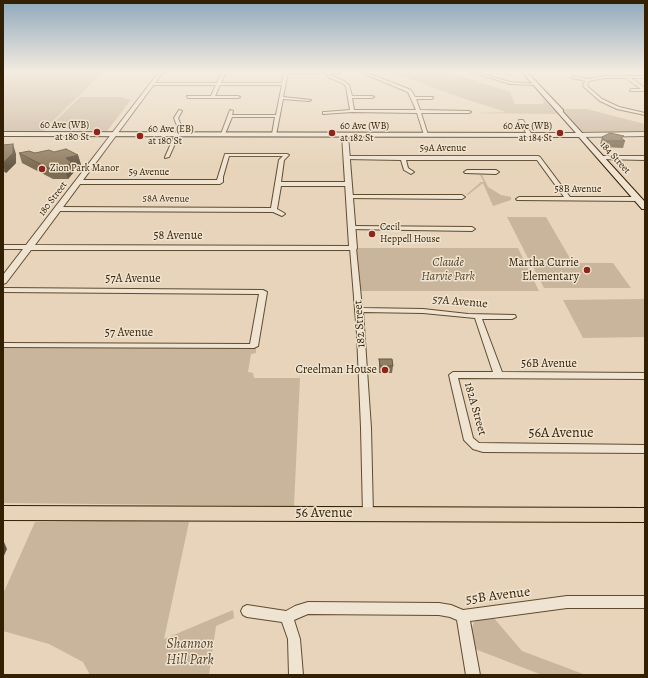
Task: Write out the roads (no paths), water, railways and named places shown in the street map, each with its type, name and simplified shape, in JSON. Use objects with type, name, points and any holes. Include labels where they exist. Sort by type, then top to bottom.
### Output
[{"type":"highway","name":"56 Avenue","points":[[3,514],[645,516]]},
{"type":"main road","name":"184 Street","points":[[553,104],[557,110],[570,122],[645,206]]},
{"type":"main road","points":[[3,134],[581,135]]},
{"type":"street","name":"180 Street","points":[[3,280],[137,104]]},
{"type":"street","points":[[274,134],[280,104]]},
{"type":"street","points":[[351,104],[352,111]]},
{"type":"street","points":[[416,104],[426,135]]},
{"type":"street","points":[[608,104],[618,108],[645,114]]},
{"type":"street","points":[[638,112],[644,107]]},
{"type":"street","points":[[166,157],[180,127],[176,118],[180,111]]},
{"type":"street","points":[[325,113],[352,111],[469,112]]},
{"type":"street","points":[[223,134],[230,113],[277,116]]},
{"type":"street","points":[[520,121],[530,134]]},
{"type":"street","name":"182 Street","points":[[345,134],[359,310],[366,428],[368,515]]},
{"type":"street","points":[[581,135],[645,135]]},
{"type":"street","name":"59 Avenue","points":[[78,182],[220,182],[220,177],[227,155],[287,156],[282,160],[279,184]]},
{"type":"street","name":"59A Avenue","points":[[347,158],[538,158],[568,199]]},
{"type":"street","points":[[403,158],[406,169],[411,172]]},
{"type":"street","points":[[473,158],[480,172]]},
{"type":"street","points":[[602,158],[645,158]]},
{"type":"street","points":[[467,172],[496,172]]},
{"type":"street","points":[[282,214],[274,210],[279,184],[348,184]]},
{"type":"street","points":[[349,197],[462,197]]},
{"type":"street","name":"58B Avenue","points":[[519,199],[638,199]]},
{"type":"street","name":"58A Avenue","points":[[57,209],[274,210]]},
{"type":"street","points":[[352,228],[472,229]]},
{"type":"street","name":"58 Avenue","points":[[3,247],[353,248]]},
{"type":"street","name":"57A Avenue","points":[[3,290],[263,292],[254,346]]},
{"type":"street","name":"57A Avenue","points":[[359,310],[423,310],[478,317],[512,317]]},
{"type":"street","points":[[478,317],[498,376]]},
{"type":"street","name":"57 Avenue","points":[[3,345],[254,346]]},
{"type":"street","name":"56B Avenue","points":[[453,375],[645,376]]},
{"type":"street","name":"182A Street","points":[[453,375],[469,440],[476,446]]},
{"type":"street","name":"56A Avenue","points":[[476,446],[484,448],[645,449]]},
{"type":"street","name":"55B Avenue","points":[[287,618],[296,612],[308,608],[439,609],[451,611],[463,616],[567,602],[645,602]]},
{"type":"street","points":[[247,611],[287,618],[294,639],[296,675]]},
{"type":"street","points":[[463,616],[473,675]]},
{"type":"place","name":"60 Ave (WB) at 180 St","points":[[97,132]]},
{"type":"place","name":"60 Ave (WB) at 182 St","points":[[332,133]]},
{"type":"place","name":"60 Ave (WB) at 184 St","points":[[560,133]]},
{"type":"place","name":"60 Ave (EB) at 180 St","points":[[140,136]]},
{"type":"place","name":"Zion Park Manor","points":[[42,169]]},
{"type":"place","name":"Cecil Heppell House","points":[[372,234]]},
{"type":"place","name":"Martha Currie Elementary","points":[[587,270]]},
{"type":"place","name":"Creelman House","points":[[385,370]]},
{"type":"park label","name":"Claude Harvie Park","points":[[448,270]]},
{"type":"park label","name":"Shannon Hill Park","points":[[190,654]]}]
